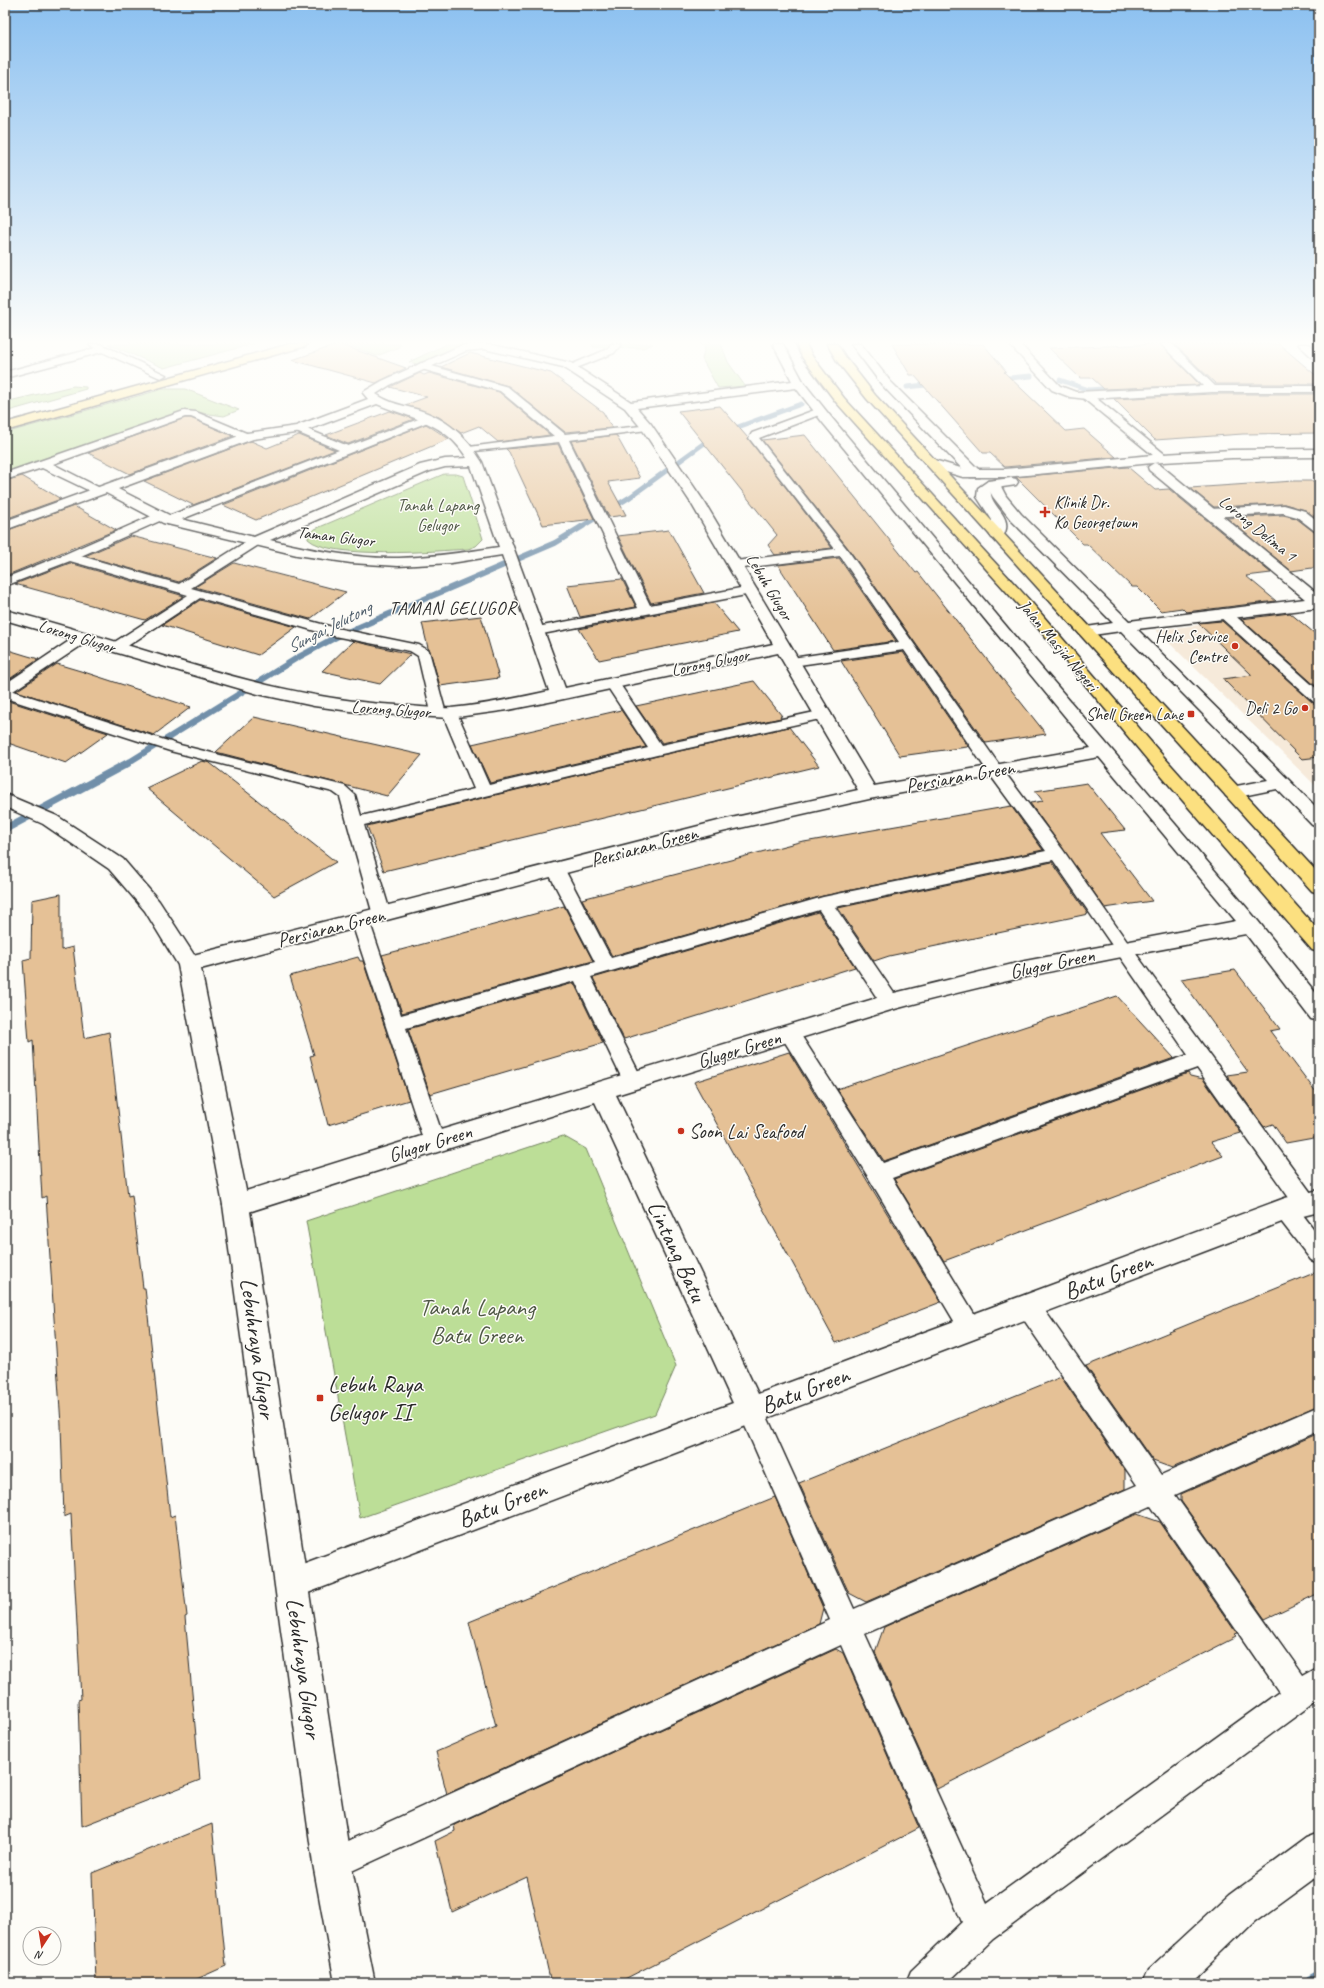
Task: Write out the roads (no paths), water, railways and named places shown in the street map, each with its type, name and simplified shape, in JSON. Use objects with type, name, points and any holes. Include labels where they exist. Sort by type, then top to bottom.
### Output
[{"type":"main road","name":"Jalan Masjid Negeri","points":[[875,437],[1027,606],[1162,765],[1319,945]]},
{"type":"main road","name":"Jalan Masjid Negeri","points":[[909,437],[1319,886]]},
{"type":"street","points":[[5,526],[247,437]]},
{"type":"street","points":[[453,437],[472,456],[537,631],[559,695]]},
{"type":"street","name":"Lebuh Glugor","points":[[654,437],[677,471],[735,565],[824,714],[869,793]]},
{"type":"street","points":[[842,437],[1011,642],[1251,926],[1319,1013]]},
{"type":"street","points":[[939,437],[975,474]]},
{"type":"street","points":[[934,464],[963,473],[975,474],[1158,462],[1237,459],[1253,455],[1319,453]]},
{"type":"street","name":"Taman Glugor","points":[[256,541],[425,468],[472,456]]},
{"type":"street","points":[[997,535],[998,518],[984,497],[983,492],[985,488],[993,484],[1158,462]]},
{"type":"street","name":"Lorong Delima 1","points":[[1158,462],[1210,514],[1319,602]]},
{"type":"street","points":[[993,484],[1000,497],[1016,517],[1124,627],[1319,820]]},
{"type":"street","name":"Taman Glugor","points":[[102,490],[164,519],[297,551],[398,562],[451,559],[508,553]]},
{"type":"street","points":[[1086,631],[1319,602]]},
{"type":"street","name":"Lorong Glugor","points":[[5,615],[258,689],[314,701],[364,708],[444,712],[508,705],[783,647]]},
{"type":"street","name":"Persiaran Green","points":[[189,964],[722,826],[869,793],[994,769],[1104,751]]},
{"type":"street","points":[[1233,792],[1281,784]]},
{"type":"street","name":"Lebuhraya Glugor","points":[[5,800],[50,820],[116,864],[152,906],[189,964],[236,1205],[332,1864],[355,1983]]},
{"type":"street","name":"Glugor Green","points":[[236,1205],[434,1142],[790,1034],[890,1002],[962,982],[1122,948],[1251,926]]},
{"type":"street","name":"Lintang Batu","points":[[602,1091],[751,1410]]},
{"type":"street","name":"Batu Green","points":[[292,1583],[1028,1306],[1303,1205]]},
{"type":"street","points":[[1163,1983],[1243,1907],[1319,1851]]},
{"type":"lane","points":[[5,477],[121,437]]},
{"type":"lane","points":[[318,437],[349,450]]},
{"type":"lane","points":[[5,582],[164,519],[382,437]]},
{"type":"lane","points":[[472,456],[572,437]]},
{"type":"lane","points":[[755,437],[754,438],[843,552],[994,769],[1057,854],[1122,948],[1202,1058],[1303,1205],[1319,1253]]},
{"type":"lane","points":[[1131,437],[1158,462]]},
{"type":"lane","points":[[563,438],[603,524],[646,610]]},
{"type":"lane","points":[[44,464],[102,490]]},
{"type":"lane","points":[[1210,514],[1284,509],[1301,514],[1319,528]]},
{"type":"lane","points":[[182,588],[256,541]]},
{"type":"lane","points":[[735,565],[843,552]]},
{"type":"lane","points":[[69,557],[334,632],[414,648],[424,654],[444,712],[483,791]]},
{"type":"lane","points":[[537,631],[750,590]]},
{"type":"lane","points":[[115,648],[199,593]]},
{"type":"lane","points":[[1224,613],[1319,699]]},
{"type":"lane","points":[[5,690],[83,638]]},
{"type":"lane","points":[[792,662],[908,645]]},
{"type":"lane","points":[[612,683],[657,750]]},
{"type":"lane","points":[[5,693],[175,748],[339,789],[347,795],[382,915]]},
{"type":"lane","points":[[356,822],[657,750],[824,714]]},
{"type":"lane","points":[[395,1024],[606,966],[823,903],[1057,854]]},
{"type":"lane","points":[[556,870],[606,966]]},
{"type":"lane","points":[[823,903],[890,1002]]},
{"type":"lane","points":[[360,920],[434,1142]]},
{"type":"lane","points":[[580,973],[633,1081]]},
{"type":"lane","points":[[790,1034],[878,1174],[971,1328]]},
{"type":"lane","points":[[878,1174],[1202,1058]]},
{"type":"lane","points":[[923,1983],[981,1927],[1309,1688],[1155,1490],[1028,1306]]},
{"type":"lane","points":[[751,1410],[981,1927]]},
{"type":"lane","points":[[332,1864],[847,1628],[1319,1418]]},
{"type":"waterway","name":"Sungai Jelutong","points":[[581,527],[630,497],[713,437]]},
{"type":"waterway","name":"Sungai Jelutong","points":[[126,764],[297,658],[338,636],[555,543],[583,526]]},
{"type":"waterway","name":"Sungai Jelutong","points":[[5,829],[128,763]]},
{"type":"waterway","points":[[1310,1983],[1319,1978]]},
{"type":"place","name":"Klinik Dr. Ko Georgetown","points":[[1045,512]]},
{"type":"place","name":"Helix Service Centre","points":[[1235,646]]},
{"type":"place","name":"Deli 2 Go","points":[[1305,708]]},
{"type":"place","name":"Shell Green Lane","points":[[1191,714]]},
{"type":"place","name":"Soon Lai Seafood","points":[[681,1131]]},
{"type":"place","name":"Lebuh Raya Gelugor II","points":[[320,1398]]},
{"type":"district","name":"TAMAN GELUGOR","points":[[453,608]]},
{"type":"park label","name":"Tanah Lapang Gelugor","points":[[438,515]]},
{"type":"park label","name":"Tanah Lapang Batu Green","points":[[477,1321]]}]
